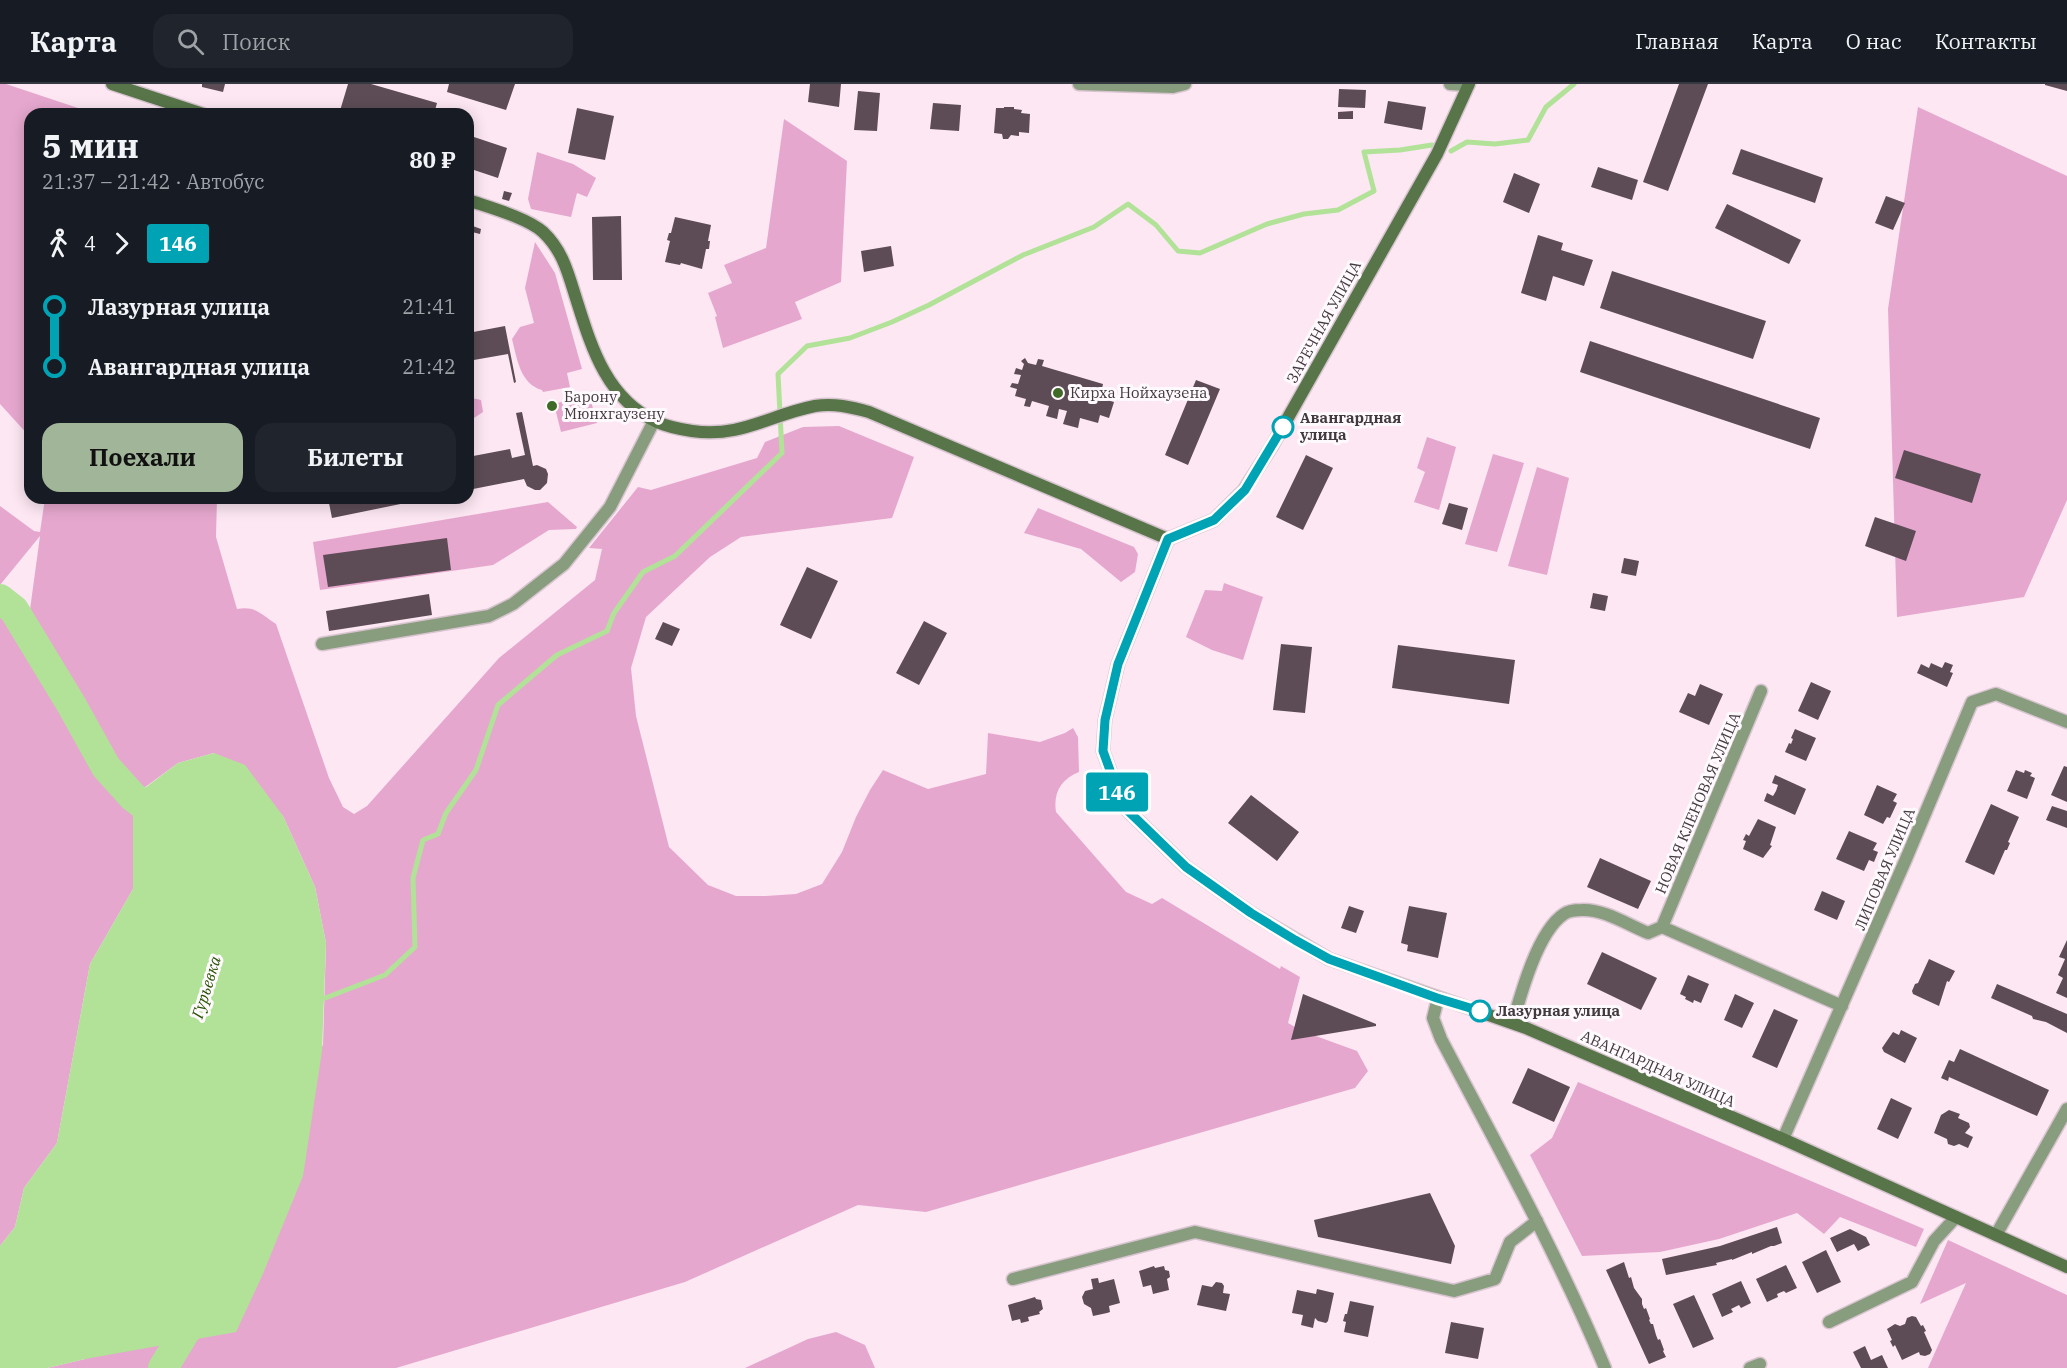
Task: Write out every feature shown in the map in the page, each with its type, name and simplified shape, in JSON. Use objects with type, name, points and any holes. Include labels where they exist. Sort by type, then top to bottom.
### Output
[{"type":"main road","points":[[112,84],[185,108]]},
{"type":"main road","name":"ЗАРЕЧНАЯ УЛИЦА","points":[[1168,539],[1214,520],[1245,490],[1437,154],[1469,85]]},
{"type":"main road","points":[[474,202],[515,217],[542,230],[555,245],[564,260],[594,353],[603,370],[622,399],[654,421],[673,428],[710,434],[734,432],[816,406],[844,405],[869,412],[1168,539]]},
{"type":"main road","name":"АВАНГАРДНАЯ УЛИЦА","points":[[1168,539],[1118,664],[1105,720],[1103,751],[1123,806],[1186,867],[1251,913],[1329,959],[1437,998],[1513,1022],[1783,1139],[2067,1267]]},
{"type":"street","points":[[1079,84],[1173,87],[1185,84]]},
{"type":"street","points":[[1450,84],[1469,85]]},
{"type":"street","points":[[322,644],[489,616],[513,604],[564,564],[610,507],[654,421]]},
{"type":"street","name":"НОВАЯ КЛЕНОВАЯ УЛИЦА","points":[[1662,927],[1761,691]]},
{"type":"street","name":"ЛИПОВАЯ УЛИЦА","points":[[1783,1139],[1972,702],[1996,694],[2067,722]]},
{"type":"street","points":[[1513,1022],[1525,979],[1548,930],[1565,913],[1583,909],[1599,912],[1647,933],[1662,927],[1842,1006]]},
{"type":"street","points":[[1437,998],[1433,1018],[1441,1039],[1537,1221],[1590,1331],[1605,1368]]},
{"type":"street","points":[[1996,1235],[2067,1109]]},
{"type":"street","points":[[1829,1322],[1912,1282],[1934,1240],[1956,1217]]},
{"type":"street","points":[[1013,1279],[1195,1232],[1454,1291],[1495,1279],[1510,1242],[1537,1221]]},
{"type":"shaded area","points":[[0,84],[6,84],[78,108],[24,108],[24,430],[0,404]]},
{"type":"shaded area","points":[[1918,107],[2067,176],[2067,500],[2024,597],[1897,617],[1888,309]]},
{"type":"shaded area","points":[[784,119],[847,161],[841,282],[795,302],[802,319],[723,348],[715,317],[717,316],[708,293],[732,283],[724,265],[766,248]]},
{"type":"shaded area","points":[[537,152],[573,164],[596,178],[587,197],[577,193],[571,217],[531,209],[528,199]]},
{"type":"shaded area","points":[[535,242],[555,273],[582,369],[567,373],[570,387],[543,392],[524,376],[512,339],[520,327],[534,323],[525,288]]},
{"type":"shaded area","points":[[589,394],[597,423],[561,432],[554,404]]},
{"type":"shaded area","points":[[474,398],[481,400],[483,412],[474,418]]},
{"type":"shaded area","points":[[839,426],[914,457],[892,518],[741,537],[710,557],[646,617],[631,668],[636,716],[669,847],[708,885],[736,896],[796,894],[822,884],[842,852],[856,817],[883,770],[928,789],[986,774],[988,733],[1040,742],[1073,728],[1078,737],[1079,772],[1067,779],[1057,793],[1056,812],[1126,892],[1152,904],[1162,898],[1280,969],[1281,966],[1300,977],[1288,1023],[1302,1031],[1357,1051],[1368,1071],[1355,1088],[926,1212],[858,1205],[685,1282],[396,1368],[47,1368],[85,1359],[323,1045],[326,943],[315,887],[283,816],[214,753],[178,763],[133,796],[133,889],[90,964],[57,1143],[24,1188],[15,1227],[0,1246],[0,604],[29,617],[40,536],[0,585],[0,506],[34,531],[40,532],[44,504],[217,504],[216,537],[237,609],[254,610],[276,624],[329,778],[343,807],[354,814],[367,806],[499,658],[595,580],[602,549],[589,548],[638,487],[651,490],[757,458],[765,442],[803,427]]},
{"type":"shaded area","points":[[1427,437],[1456,447],[1439,510],[1414,502],[1425,472],[1417,468]]},
{"type":"shaded area","points":[[1493,454],[1524,463],[1497,552],[1465,544]]},
{"type":"shaded area","points":[[1537,467],[1569,478],[1547,575],[1508,566]]},
{"type":"shaded area","points":[[548,502],[577,527],[576,529],[549,530],[493,565],[320,590],[313,542]]},
{"type":"shaded area","points":[[1038,508],[1134,547],[1138,554],[1135,572],[1121,582],[1081,549],[1024,533]]},
{"type":"shaded area","points":[[1224,583],[1263,597],[1243,660],[1212,650],[1186,637],[1205,590],[1222,591]]},
{"type":"shaded area","points":[[1578,1082],[1924,1229],[1916,1247],[1840,1217],[1824,1234],[1797,1213],[1719,1239],[1660,1252],[1582,1256],[1530,1155],[1552,1138]]},
{"type":"shaded area","points":[[1948,1240],[2067,1295],[2067,1368],[1928,1368],[1966,1283],[1920,1304]]},
{"type":"shaded area","points":[[836,1332],[865,1345],[875,1368],[745,1368],[808,1339]]},
{"type":"water","points":[[214,753],[245,765],[283,816],[315,887],[326,943],[322,1051],[303,1176],[236,1332],[47,1368],[0,1368],[0,1246],[15,1227],[24,1188],[57,1143],[90,964],[133,889],[133,797],[178,763]]},
{"type":"building","points":[[202,84],[225,84],[223,92],[202,87]]},
{"type":"building","points":[[348,84],[371,84],[437,103],[436,108],[341,108]]},
{"type":"building","points":[[449,84],[515,84],[506,110],[447,92]]},
{"type":"building","points":[[810,84],[841,84],[839,107],[808,102]]},
{"type":"building","points":[[1679,84],[1708,84],[1668,191],[1643,182]]},
{"type":"building","points":[[2067,84],[2067,91],[2045,85]]},
{"type":"building","points":[[1339,89],[1366,90],[1365,108],[1338,107]]},
{"type":"building","points":[[858,91],[880,93],[877,131],[854,130]]},
{"type":"building","points":[[1388,101],[1426,107],[1422,130],[1384,123]]},
{"type":"building","points":[[933,103],[961,105],[959,131],[930,129]]},
{"type":"building","points":[[1014,107],[1014,109],[1022,110],[1021,113],[1030,114],[1029,133],[1019,132],[1019,136],[1011,135],[1008,139],[1003,139],[1002,134],[994,133],[996,108]]},
{"type":"building","points":[[577,108],[614,116],[605,160],[568,153]]},
{"type":"building","points":[[1353,111],[1353,119],[1338,119],[1338,112]]},
{"type":"building","points":[[474,137],[507,148],[498,178],[474,170]]},
{"type":"building","points":[[1741,149],[1823,178],[1815,203],[1732,174]]},
{"type":"building","points":[[1598,167],[1638,180],[1632,200],[1591,187]]},
{"type":"building","points":[[1514,173],[1540,184],[1529,213],[1503,202]]},
{"type":"building","points":[[504,191],[512,193],[509,201],[502,199]]},
{"type":"building","points":[[1886,196],[1905,203],[1893,230],[1875,223]]},
{"type":"building","points":[[1727,204],[1801,240],[1789,264],[1715,228]]},
{"type":"building","points":[[621,216],[622,280],[593,280],[592,217]]},
{"type":"building","points":[[675,217],[711,225],[709,249],[706,249],[702,269],[681,263],[680,265],[665,262],[670,241],[667,240]]},
{"type":"building","points":[[474,226],[481,229],[480,234],[474,232]]},
{"type":"building","points":[[1538,235],[1563,243],[1561,250],[1593,260],[1584,286],[1553,276],[1546,301],[1521,293]]},
{"type":"building","points":[[891,246],[894,266],[864,272],[861,251]]},
{"type":"building","points":[[1612,271],[1766,321],[1753,359],[1600,308]]},
{"type":"building","points":[[505,326],[516,382],[514,383],[508,354],[474,360],[474,332]]},
{"type":"building","points":[[1590,341],[1820,418],[1810,449],[1580,372]]},
{"type":"building","name":"Кирха Нойхаузена","points":[[1025,358],[1028,363],[1036,365],[1038,359],[1044,360],[1042,366],[1103,384],[1100,398],[1114,402],[1109,418],[1100,415],[1098,423],[1080,418],[1078,428],[1063,424],[1067,411],[1059,409],[1057,419],[1046,416],[1049,406],[1032,401],[1030,407],[1024,406],[1026,399],[1015,396],[1017,389],[1010,387],[1012,383],[1018,384],[1021,375],[1014,374],[1016,368],[1022,370],[1024,364],[1021,361]]},
{"type":"building","points":[[1196,380],[1220,389],[1188,465],[1165,455]]},
{"type":"building","points":[[522,412],[533,466],[537,465],[546,469],[547,483],[540,490],[527,486],[524,479],[474,489],[474,456],[510,449],[512,458],[525,455],[516,413]]},
{"type":"building","points":[[1904,450],[1981,474],[1972,503],[1895,478]]},
{"type":"building","points":[[1306,455],[1333,468],[1303,530],[1276,517]]},
{"type":"building","points":[[1449,503],[1468,508],[1462,530],[1442,524]]},
{"type":"building","points":[[329,504],[401,504],[332,518]]},
{"type":"building","points":[[1875,517],[1916,531],[1906,561],[1865,546]]},
{"type":"building","points":[[447,538],[451,570],[328,587],[323,555]]},
{"type":"building","points":[[1624,558],[1639,561],[1636,576],[1621,573]]},
{"type":"building","points":[[807,567],[838,581],[811,639],[780,625]]},
{"type":"building","points":[[1593,593],[1608,596],[1605,611],[1590,608]]},
{"type":"building","points":[[429,594],[432,615],[329,631],[326,611]]},
{"type":"building","points":[[924,621],[947,633],[919,685],[896,673]]},
{"type":"building","points":[[663,622],[680,629],[672,646],[655,639]]},
{"type":"building","points":[[1281,644],[1312,647],[1305,713],[1273,710]]},
{"type":"building","points":[[1398,645],[1515,660],[1509,704],[1392,688]]},
{"type":"building","points":[[1945,662],[1953,665],[1950,672],[1953,673],[1947,687],[1917,673],[1921,664],[1929,668],[1931,663],[1942,668]]},
{"type":"building","points":[[1811,682],[1831,691],[1818,720],[1798,711]]},
{"type":"building","points":[[1700,684],[1723,694],[1709,725],[1679,712],[1688,693],[1695,696]]},
{"type":"building","points":[[1795,729],[1816,738],[1806,761],[1785,752],[1789,743],[1791,744]]},
{"type":"building","points":[[2064,766],[2067,767],[2067,802],[2051,795]]},
{"type":"building","points":[[2016,770],[2024,773],[2025,770],[2032,773],[2030,776],[2035,778],[2027,799],[2007,791]]},
{"type":"building","points":[[1775,775],[1806,789],[1795,815],[1764,801],[1767,793],[1773,796],[1776,791],[1778,785],[1772,783]]},
{"type":"building","points":[[1877,785],[1897,794],[1893,801],[1897,803],[1890,818],[1887,817],[1883,824],[1864,815]]},
{"type":"building","points":[[1251,795],[1299,832],[1277,861],[1228,823]]},
{"type":"building","points":[[1991,804],[2019,817],[2007,850],[1994,875],[1965,862]]},
{"type":"building","points":[[2052,806],[2067,811],[2067,828],[2046,820]]},
{"type":"building","points":[[1758,819],[1776,827],[1770,845],[1772,846],[1763,858],[1743,849],[1746,834],[1749,836]]},
{"type":"building","points":[[1849,831],[1877,843],[1873,850],[1878,852],[1874,862],[1869,860],[1864,871],[1836,859]]},
{"type":"building","points":[[1600,858],[1651,881],[1638,909],[1587,887]]},
{"type":"building","points":[[1822,891],[1845,901],[1837,920],[1814,910]]},
{"type":"building","points":[[1349,906],[1364,911],[1356,933],[1341,928]]},
{"type":"building","points":[[1409,906],[1447,913],[1438,958],[1407,951],[1408,945],[1401,943]]},
{"type":"building","points":[[2067,940],[2067,998],[2056,993],[2063,978],[2058,975],[2065,959],[2059,957]]},
{"type":"building","points":[[1602,952],[1657,978],[1641,1010],[1587,984]]},
{"type":"building","points":[[1929,959],[1955,971],[1949,982],[1947,981],[1939,1006],[1913,994],[1912,991]]},
{"type":"building","points":[[1688,975],[1709,984],[1701,1003],[1694,1000],[1693,1003],[1680,994]]},
{"type":"building","points":[[1997,984],[2067,1014],[2067,1033],[1991,998]]},
{"type":"building","points":[[1303,994],[1376,1024],[1376,1026],[1291,1040]]},
{"type":"building","points":[[1735,994],[1754,1003],[1742,1028],[1724,1020]]},
{"type":"building","points":[[1774,1009],[1798,1020],[1777,1068],[1752,1057]]},
{"type":"building","points":[[1901,1030],[1917,1038],[1905,1063],[1884,1052],[1882,1048],[1893,1032],[1899,1035]]},
{"type":"building","points":[[1960,1049],[2049,1090],[2037,1116],[1949,1077],[1948,1081],[1941,1078],[1949,1060],[1954,1062]]},
{"type":"building","points":[[1528,1068],[1570,1087],[1554,1122],[1512,1103]]},
{"type":"building","points":[[1891,1098],[1912,1108],[1898,1139],[1877,1129]]},
{"type":"building","points":[[1949,1110],[1960,1114],[1958,1118],[1969,1123],[1970,1127],[1965,1133],[1973,1137],[1968,1148],[1959,1144],[1954,1146],[1948,1144],[1947,1139],[1934,1133],[1941,1115]]},
{"type":"building","points":[[1430,1193],[1455,1246],[1451,1264],[1318,1237],[1314,1220]]},
{"type":"building","points":[[1777,1227],[1782,1243],[1752,1254],[1752,1252],[1732,1260],[1716,1263],[1717,1265],[1666,1275],[1662,1259],[1720,1246]]},
{"type":"building","points":[[1850,1229],[1866,1237],[1870,1245],[1858,1251],[1854,1244],[1837,1252],[1830,1238]]},
{"type":"building","points":[[1826,1250],[1841,1282],[1817,1293],[1802,1262]]},
{"type":"building","points":[[1624,1262],[1629,1278],[1631,1277],[1634,1288],[1642,1299],[1644,1309],[1646,1308],[1666,1357],[1649,1364],[1606,1270]]},
{"type":"building","points":[[1786,1265],[1797,1288],[1777,1294],[1778,1297],[1767,1302],[1756,1279]]},
{"type":"building","points":[[1154,1266],[1155,1268],[1164,1266],[1165,1270],[1169,1271],[1170,1277],[1167,1279],[1169,1290],[1153,1294],[1151,1285],[1143,1287],[1139,1271]]},
{"type":"building","points":[[1098,1278],[1099,1283],[1114,1279],[1120,1303],[1109,1306],[1110,1312],[1093,1316],[1091,1308],[1084,1304],[1082,1297],[1085,1291],[1093,1289],[1091,1279]]},
{"type":"building","points":[[1741,1281],[1751,1303],[1741,1308],[1739,1305],[1731,1309],[1733,1312],[1722,1317],[1712,1294]]},
{"type":"building","points":[[1216,1282],[1224,1286],[1223,1293],[1230,1294],[1226,1311],[1197,1305],[1202,1285],[1212,1287]]},
{"type":"building","points":[[1317,1289],[1334,1293],[1328,1321],[1326,1323],[1315,1318],[1313,1328],[1301,1325],[1303,1315],[1292,1313],[1297,1290],[1316,1294]]},
{"type":"building","points":[[1694,1295],[1714,1339],[1693,1348],[1673,1304]]},
{"type":"building","points":[[1035,1297],[1041,1300],[1043,1309],[1039,1312],[1040,1314],[1028,1317],[1029,1321],[1021,1323],[1020,1319],[1012,1321],[1008,1305]]},
{"type":"building","points":[[1350,1301],[1374,1306],[1368,1337],[1344,1332],[1346,1322],[1343,1321]]},
{"type":"building","points":[[1916,1317],[1921,1326],[1923,1325],[1932,1350],[1925,1356],[1920,1355],[1919,1352],[1902,1360],[1895,1345],[1893,1347],[1890,1341],[1892,1340],[1887,1329],[1895,1324],[1900,1326],[1905,1324],[1907,1318]]},
{"type":"building","points":[[1451,1322],[1484,1328],[1478,1359],[1445,1353]]},
{"type":"building","points":[[1865,1346],[1871,1360],[1882,1355],[1888,1368],[1861,1368],[1853,1352]]},
{"type":"waterway","points":[[1451,151],[1467,142],[1495,144],[1528,140],[1546,107],[1574,84]]},
{"type":"waterway","points":[[320,1000],[385,975],[415,947],[413,878],[423,840],[438,834],[446,813],[476,770],[498,705],[557,655],[607,631],[614,613],[643,572],[675,556],[782,453],[778,374],[807,346],[850,338],[892,322],[1023,255],[1094,227],[1128,204],[1156,225],[1178,251],[1200,253],[1267,224],[1304,214],[1338,210],[1374,191],[1364,152],[1432,145]]},
{"type":"waterway","name":"Гурьевка","points":[[0,599],[14,610],[106,767],[133,797],[164,820]]},
{"type":"waterway","name":"Гурьевка","points":[[163,1368],[200,1307]]},
{"type":"bus line","name":"146","points":[[1283,427],[1245,490],[1214,520],[1168,539],[1118,664],[1105,720],[1103,751],[1123,806],[1186,867],[1251,913],[1329,959],[1480,1011]]},
{"type":"place","name":"Кирха Нойхаузена","points":[[1058,393]]},
{"type":"place","name":"Барону Мюнхгаузену","points":[[552,406]]},
{"type":"place","name":"Авангардная улица","points":[[1283,427]]},
{"type":"place","name":"Лазурная улица","points":[[1480,1011]]}]
